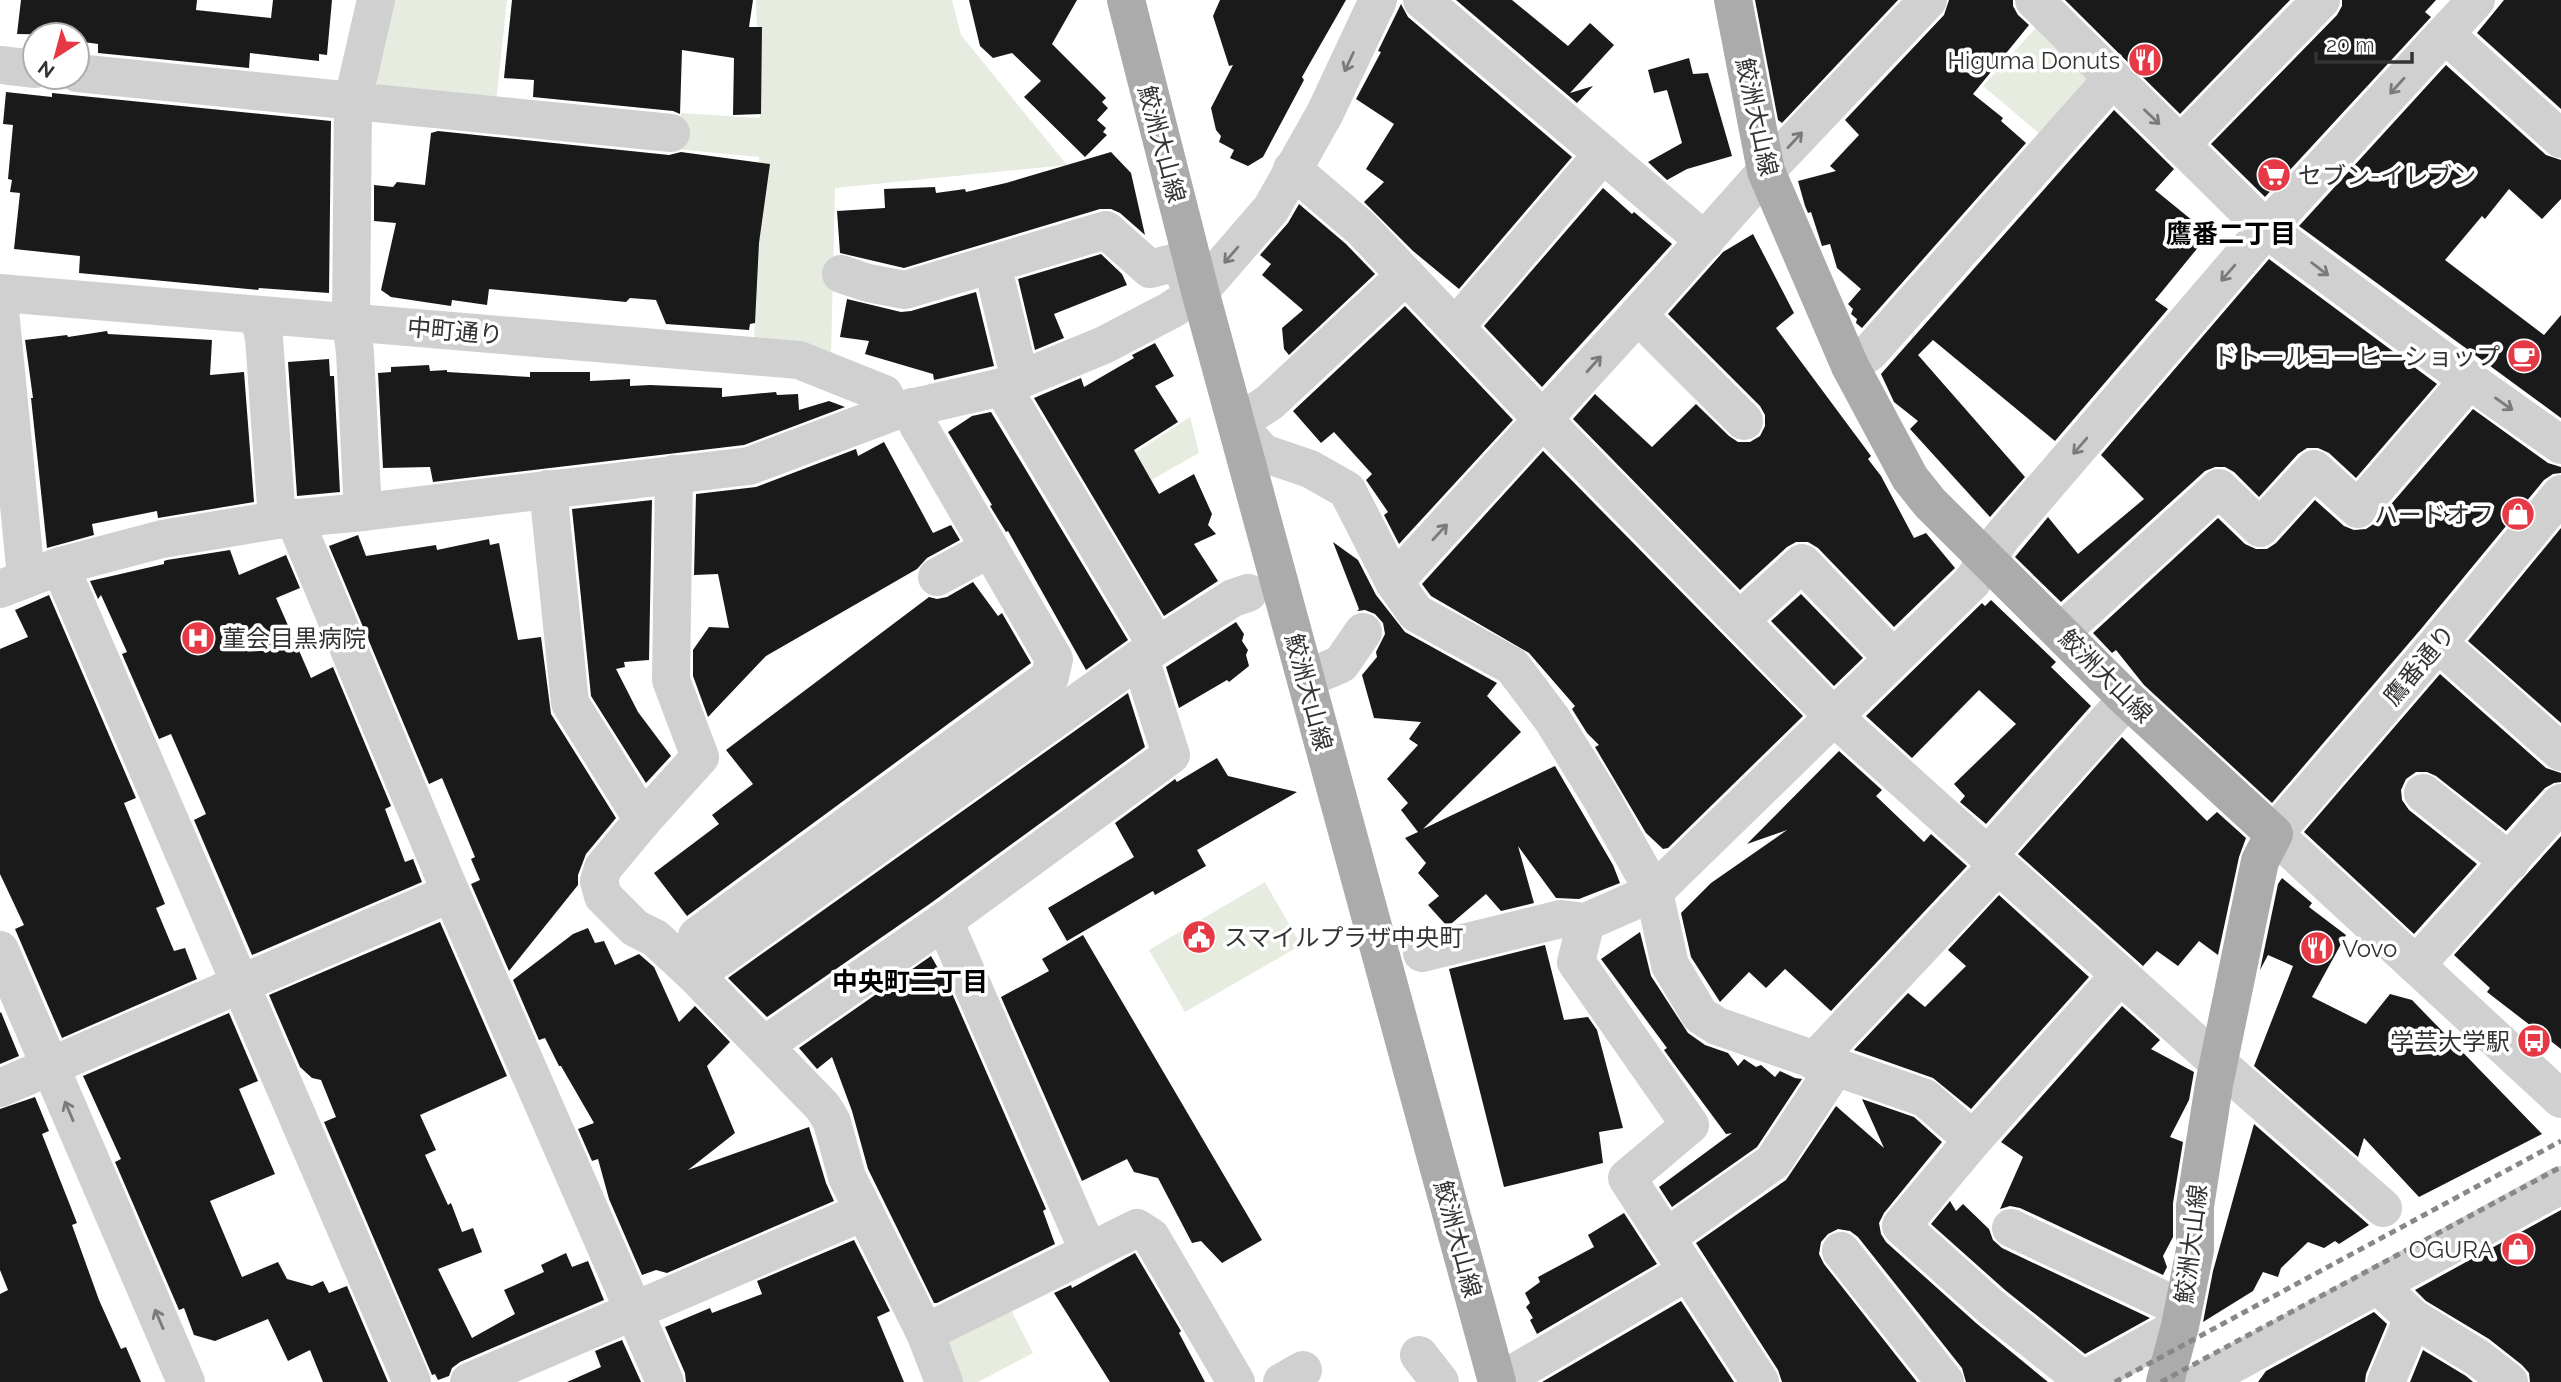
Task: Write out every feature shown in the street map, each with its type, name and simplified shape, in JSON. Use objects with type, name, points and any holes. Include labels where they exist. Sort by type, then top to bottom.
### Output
[{"type":"main road","name":"鮫洲大山線","points":[[1126,0],[1196,294],[1237,424],[1498,1382]]},
{"type":"main road","name":"鮫洲大山線","points":[[1733,0],[1766,171],[1850,366],[1910,478],[1930,503],[2127,699],[2274,834],[2260,861],[2218,1063],[2194,1206],[2195,1250],[2165,1382]]},
{"type":"street","points":[[363,512],[355,352],[351,323],[353,100],[376,0]]},
{"type":"street","points":[[29,578],[162,539],[286,519],[749,466],[903,410],[1011,384],[1104,345],[1196,294],[1271,209],[1325,113],[1378,0]]},
{"type":"street","points":[[1422,0],[1705,241]]},
{"type":"street","points":[[1394,582],[1766,171],[1928,0]]},
{"type":"street","points":[[2034,0],[2266,229],[2469,380],[2561,444]]},
{"type":"street","points":[[2180,145],[2321,0]]},
{"type":"street","points":[[1422,953],[1561,919],[1586,922],[1654,892],[1972,582],[1986,558],[2266,229],[2458,12],[2561,139]]},
{"type":"street","points":[[0,65],[21,67]]},
{"type":"street","points":[[91,74],[671,132]]},
{"type":"street","points":[[1850,366],[1870,352],[2112,79]]},
{"type":"street","points":[[1455,327],[1603,154]]},
{"type":"street","points":[[1292,169],[1361,228],[1543,420],[1834,717],[2218,1063],[2384,1208]]},
{"type":"street","points":[[841,274],[868,284],[905,290],[1106,230],[1150,269],[1181,261],[1196,294]]},
{"type":"street","points":[[765,1045],[944,921],[1171,755],[1148,652],[1011,384],[992,264]]},
{"type":"street","points":[[1406,275],[1270,402],[1237,424],[1263,453],[1310,469],[1347,490],[1394,582],[1416,613],[1512,666],[1552,719],[1654,892],[1670,965],[1700,1015],[1717,1026],[1925,1098],[1973,1140]]},
{"type":"street","name":"中町通り","points":[[0,293],[799,360],[884,394],[903,410]]},
{"type":"street","points":[[0,310],[29,578],[241,985],[412,1382]]},
{"type":"street","points":[[1638,315],[1744,421]]},
{"type":"street","points":[[259,316],[286,519],[665,1382]]},
{"type":"street","points":[[2061,632],[2219,488],[2260,528],[2314,468],[2358,509],[2469,380]]},
{"type":"street","points":[[697,936],[1050,677],[1054,659],[918,425],[903,410]]},
{"type":"street","points":[[674,474],[671,680],[700,757],[603,868],[599,881],[603,896],[635,928],[655,938],[695,975],[823,1107],[832,1122],[846,1177],[925,1333],[944,1382]]},
{"type":"street","points":[[548,488],[570,704],[643,820]]},
{"type":"street","name":"鷹番通り","points":[[2274,834],[2438,643],[2561,494]]},
{"type":"street","points":[[937,577],[989,549]]},
{"type":"street","points":[[1740,620],[1802,563],[1893,659]]},
{"type":"street","points":[[695,975],[1148,652],[1233,597],[1248,593]]},
{"type":"street","points":[[1306,679],[1341,664],[1363,632]]},
{"type":"street","points":[[2438,643],[2561,752]]},
{"type":"street","points":[[1667,1237],[1773,1162],[1825,1065],[2127,699]]},
{"type":"street","points":[[2423,793],[2510,862]]},
{"type":"street","points":[[2416,965],[2561,803]]},
{"type":"street","points":[[2274,834],[2416,965],[2555,1080]]},
{"type":"street","points":[[0,1087],[451,893]]},
{"type":"street","points":[[944,921],[1088,1250]]},
{"type":"street","points":[[1586,922],[1576,961],[1690,1125],[1627,1178],[1760,1382]]},
{"type":"street","points":[[0,950],[187,1382]]},
{"type":"street","points":[[2011,1228],[2181,1318],[2081,1381],[1991,1307],[1901,1226],[1973,1140],[2120,975]]},
{"type":"street","points":[[2200,1382],[2561,1185]]},
{"type":"street","points":[[469,1382],[863,1212]]},
{"type":"street","points":[[925,1333],[1137,1228],[1144,1230],[1151,1237],[1236,1382]]},
{"type":"street","points":[[1841,1251],[1945,1382]]},
{"type":"street","points":[[1498,1382],[1688,1270]]},
{"type":"street","points":[[2379,1286],[2413,1318],[2478,1358],[2509,1382]]},
{"type":"street","points":[[2386,1382],[2413,1318]]},
{"type":"shaded area","points":[[390,0],[507,0],[496,103],[382,91],[374,79]]},
{"type":"shaded area","points":[[756,0],[952,0],[961,35],[1067,165],[835,188],[831,355],[754,341],[759,157],[676,149],[681,113],[760,118]]},
{"type":"shaded area","points":[[2041,22],[2095,76],[2047,140],[1983,86]]},
{"type":"shaded area","points":[[1190,417],[1199,453],[1144,484],[1127,458]]},
{"type":"shaded area","points":[[1265,882],[1301,945],[1185,1012],[1149,950]]},
{"type":"shaded area","points":[[1009,1306],[1033,1353],[978,1382],[955,1382],[940,1348]]},
{"type":"building","points":[[21,0],[197,0],[196,10],[271,18],[273,0],[332,0],[327,55],[319,54],[319,61],[250,53],[249,68],[98,53],[98,44],[91,43],[91,21],[21,21],[21,34],[17,34]]},
{"type":"building","points":[[512,0],[753,0],[749,27],[762,27],[761,114],[733,115],[734,58],[682,50],[680,114],[673,111],[533,97],[534,80],[504,78]]},
{"type":"building","points":[[969,0],[1077,0],[1052,44],[1106,98],[1102,102],[1108,108],[1097,120],[1106,128],[1103,132],[1107,135],[1085,157],[1024,97],[1041,81],[1012,53],[993,58],[980,46]]},
{"type":"building","points":[[1220,0],[1346,0],[1302,77],[1304,80],[1263,157],[1248,166],[1230,158],[1234,150],[1219,142],[1221,136],[1216,130],[1211,108],[1233,65],[1229,66],[1213,16]]},
{"type":"building","points":[[1456,0],[1512,0],[1568,46],[1590,23],[1614,45],[1570,93],[1593,86],[1577,103]]},
{"type":"building","points":[[1755,0],[1898,0],[1782,123],[1778,120]]},
{"type":"building","points":[[1949,0],[2013,0],[2018,15],[2029,25],[1973,94],[2003,118],[2001,121],[2026,143],[1862,328],[1856,323],[1857,319],[1851,314],[1853,309],[1848,304],[1861,289],[1837,268],[1830,244],[1822,246],[1798,181],[1836,171],[1830,166],[1859,135],[1845,120],[1944,15]]},
{"type":"building","points":[[2065,0],[2290,0],[2180,114]]},
{"type":"building","points":[[2342,0],[2436,0],[2425,12],[2431,17],[2265,197],[2211,144],[2337,15]]},
{"type":"building","points":[[2504,0],[2561,0],[2561,109],[2477,33]]},
{"type":"building","points":[[1401,4],[1408,17],[1572,157],[1459,289],[1413,251],[1364,202],[1384,182],[1366,169],[1394,124],[1356,99],[1381,52],[1378,51]]},
{"type":"building","points":[[1689,58],[1693,74],[1708,73],[1732,156],[1687,169],[1667,180],[1648,162],[1682,143],[1667,90],[1654,93],[1648,70]]},
{"type":"building","points":[[2446,65],[2546,155],[2561,160],[2561,199],[2542,219],[2509,189],[2485,219],[2482,216],[2445,260],[2544,335],[2561,315],[2561,418],[2299,226]]},
{"type":"building","points":[[6,92],[52,97],[52,93],[331,121],[329,293],[258,290],[79,273],[80,256],[14,249],[20,193],[10,192],[12,180],[8,179],[13,125],[3,124]]},
{"type":"building","points":[[2114,110],[2174,169],[2155,190],[2209,234],[2155,300],[2168,309],[2055,441],[1933,340],[1918,355],[2025,477],[1990,517],[1910,429],[1918,421],[1894,402],[1881,374]]},
{"type":"building","points":[[438,131],[669,155],[681,152],[770,164],[759,243],[755,323],[750,324],[749,330],[666,324],[656,300],[630,298],[626,302],[489,289],[487,305],[452,300],[451,306],[391,297],[381,290],[396,223],[374,221],[374,185],[393,187],[397,182],[425,185],[431,133]]},
{"type":"building","points":[[1111,152],[1131,173],[1145,235],[1120,213],[1111,209],[1100,209],[904,268],[840,253],[837,211],[885,208],[884,189],[935,187],[936,193],[965,189],[966,192]]},
{"type":"building","points":[[1603,188],[1672,244],[1542,387],[1484,326]]},
{"type":"building","points":[[1299,204],[1346,244],[1375,274],[1289,355],[1284,349],[1282,328],[1303,310],[1262,275],[1271,264],[1260,255],[1288,223]]},
{"type":"building","points":[[1753,234],[1794,313],[1776,328],[1871,456],[1868,459],[1881,476],[1914,538],[1926,533],[1955,568],[1894,627],[1818,548],[1808,542],[1796,542],[1787,547],[1740,590],[1573,419],[1595,394],[1652,447],[1696,404],[1738,442],[1750,442],[1760,436],[1765,426],[1765,415],[1760,406],[1668,314],[1723,252]]},
{"type":"building","points":[[1101,254],[1122,274],[1127,285],[1054,314],[1064,338],[1035,350],[1018,279]]},
{"type":"building","points":[[2269,259],[2437,384],[2356,478],[2329,453],[2318,448],[2307,448],[2298,454],[2259,497],[2234,472],[2225,467],[2205,471],[2061,602],[2015,557],[2048,517],[2078,554],[2144,499],[2101,455]]},
{"type":"building","points":[[976,292],[994,366],[934,380],[933,374],[865,354],[869,341],[840,337],[847,299],[901,312]]},
{"type":"building","points":[[1405,306],[1513,420],[1399,544],[1384,515],[1388,512],[1366,480],[1372,474],[1334,432],[1321,443],[1293,411]]},
{"type":"building","points":[[107,331],[108,334],[212,340],[210,375],[244,372],[254,502],[158,518],[157,511],[92,524],[94,535],[47,548],[25,340]]},
{"type":"building","points":[[1155,343],[1174,376],[1155,386],[1178,422],[1134,450],[1159,494],[1194,474],[1212,514],[1208,525],[1216,534],[1194,544],[1218,581],[1164,616],[1034,398],[1081,378],[1084,387]]},
{"type":"building","points":[[329,359],[330,376],[334,376],[340,492],[297,496],[288,362]]},
{"type":"building","points":[[429,365],[430,371],[530,377],[530,372],[590,372],[590,381],[630,379],[630,386],[722,388],[722,397],[776,392],[777,395],[798,394],[799,410],[829,401],[845,407],[744,445],[433,482],[430,467],[383,468],[378,373],[391,372],[391,367]]},
{"type":"building","points":[[2473,409],[2548,463],[2561,467],[2561,473],[2553,474],[2544,480],[2272,803],[2144,685],[2116,650],[2112,653],[2093,633],[2218,518],[2245,544],[2256,549],[2267,549],[2276,543],[2315,500],[2344,526],[2354,530],[2366,529],[2375,523]]},
{"type":"building","points":[[991,412],[1128,640],[1086,670],[1008,531],[1006,532],[990,506],[992,505],[948,432],[972,416]]},
{"type":"building","points":[[884,442],[933,533],[951,525],[960,540],[927,558],[917,569],[766,656],[708,717],[693,676],[693,650],[709,627],[729,628],[718,574],[694,575],[696,494],[756,487],[856,449],[858,456]]},
{"type":"building","points":[[1543,451],[1803,716],[1668,848],[1663,849],[1646,833],[1595,747],[1599,745],[1587,733],[1572,709],[1575,706],[1529,653],[1431,596],[1422,584]]},
{"type":"building","points":[[652,500],[649,660],[624,662],[625,667],[616,669],[638,712],[671,756],[646,783],[591,696],[572,509]]},
{"type":"building","points":[[2561,528],[2561,723],[2468,641]]},
{"type":"building","points":[[358,535],[366,556],[436,545],[437,550],[489,539],[490,545],[499,543],[518,640],[541,637],[551,714],[616,818],[586,854],[578,875],[578,885],[509,971],[471,884],[480,880],[471,859],[475,857],[442,778],[429,784],[329,546]]},
{"type":"building","points":[[1333,542],[1358,560],[1376,595],[1405,632],[1497,683],[1487,696],[1521,732],[1423,829],[1555,766],[1613,865],[1620,883],[1579,899],[1556,898],[1518,846],[1534,903],[1501,911],[1486,894],[1446,925],[1428,905],[1439,896],[1418,873],[1426,863],[1405,838],[1418,832],[1401,810],[1408,803],[1387,779],[1418,745],[1409,739],[1421,722],[1374,718],[1362,675],[1377,657],[1376,652],[1385,634],[1383,623],[1375,614],[1365,610],[1357,611],[1359,609]]},
{"type":"building","points":[[230,550],[239,575],[286,555],[300,588],[276,598],[311,678],[333,667],[391,806],[385,809],[405,862],[413,859],[422,882],[252,955],[194,820],[206,814],[171,734],[159,739],[122,654],[127,652],[101,595],[98,599],[90,581],[164,564],[167,560]]},
{"type":"building","points":[[973,582],[998,616],[1002,613],[1031,663],[687,916],[654,873],[719,824],[712,815],[753,784],[726,750],[929,597],[947,597]]},
{"type":"building","points":[[1801,594],[1863,658],[1834,686],[1771,621]]},
{"type":"building","points":[[49,595],[136,798],[124,803],[165,904],[156,908],[174,951],[185,948],[197,979],[62,1038],[15,929],[24,925],[0,874],[0,649],[28,637],[15,610]]},
{"type":"building","points":[[1991,600],[2056,662],[2051,667],[2091,706],[1986,824],[1960,802],[1965,796],[1954,784],[2016,724],[1979,690],[1912,758],[1866,716],[1982,603],[1985,606]]},
{"type":"building","points":[[1236,622],[1244,634],[1242,641],[1248,650],[1246,655],[1249,666],[1229,682],[1227,680],[1179,708],[1166,667]]},
{"type":"building","points":[[2440,674],[2546,768],[2561,773],[2561,782],[2545,788],[2506,831],[2436,776],[2427,772],[2416,772],[2406,779],[2401,790],[2402,800],[2409,810],[2477,864],[2414,934],[2304,832]]},
{"type":"building","points":[[1128,693],[1145,747],[931,903],[767,1017],[728,978]]},
{"type":"building","points":[[2122,737],[2207,821],[2217,812],[2246,838],[2239,857],[2218,955],[2199,941],[2178,966],[2157,951],[2143,966],[2018,854]]},
{"type":"building","points":[[1839,751],[1882,790],[1876,796],[1924,842],[1931,834],[1967,866],[1831,1011],[1785,969],[1766,988],[1749,972],[1720,1002],[1691,957],[1681,913],[1711,883],[1787,830],[1747,844]]},
{"type":"building","points":[[1217,758],[1228,776],[1297,792],[1197,850],[1206,866],[1155,895],[1153,891],[1067,941],[1048,908],[1134,857],[1115,823],[1175,779],[1177,782]]},
{"type":"building","points":[[2561,836],[2561,1049],[2487,992],[2490,988],[2454,955]]},
{"type":"building","points":[[2282,878],[2312,903],[2309,907],[2346,935],[2312,997],[2366,1024],[2390,994],[2412,1000],[2542,1134],[2419,1197],[2364,1138],[2358,1157],[2254,1066],[2293,966],[2268,955],[2260,970],[2278,884]]},
{"type":"building","points":[[1999,895],[2089,977],[1971,1109],[1933,1078],[1854,1050],[1908,993],[1925,1007],[1966,966],[1948,950]]},
{"type":"building","points":[[440,922],[507,1076],[420,1115],[436,1150],[425,1155],[448,1205],[451,1203],[462,1232],[473,1228],[482,1252],[438,1269],[472,1338],[515,1314],[504,1290],[544,1272],[541,1265],[566,1253],[572,1267],[588,1261],[604,1300],[460,1362],[452,1368],[449,1376],[438,1380],[435,1374],[432,1375],[324,1122],[336,1117],[321,1080],[312,1078],[300,1067],[269,995]]},
{"type":"building","points":[[588,928],[595,943],[604,941],[615,965],[639,954],[654,967],[679,1022],[695,1006],[730,1042],[707,1066],[735,1133],[688,1170],[809,1127],[834,1201],[667,1273],[656,1270],[642,1275],[609,1199],[598,1159],[592,1161],[578,1129],[594,1123],[545,1038],[539,1040],[513,980],[573,934]]},
{"type":"building","points":[[1640,932],[1651,976],[1688,1033],[1705,1045],[1728,1053],[1738,1066],[1744,1059],[1756,1067],[1761,1065],[1775,1077],[1780,1071],[1802,1079],[1757,1147],[1672,1207],[1659,1187],[1732,1133],[1726,1134],[1601,959]]},
{"type":"building","points":[[1083,935],[1262,1240],[1222,1263],[1201,1241],[1192,1243],[1158,1178],[1134,1172],[1127,1159],[1082,1181],[1001,997],[1049,971],[1042,959]]},
{"type":"building","points":[[1545,945],[1564,1020],[1588,1017],[1597,1030],[1623,1128],[1599,1132],[1603,1163],[1504,1187],[1449,969]]},
{"type":"building","points":[[931,956],[951,991],[1046,1209],[1043,1211],[1055,1244],[937,1303],[934,1303],[868,1169],[852,1111],[832,1057],[817,1069],[799,1048]]},
{"type":"building","points":[[2122,1006],[2160,1040],[2151,1049],[2194,1072],[2189,1100],[2170,1137],[2183,1142],[2173,1203],[2173,1237],[2163,1256],[2167,1267],[2163,1275],[2020,1208],[2010,1206],[2000,1209],[2023,1157],[2001,1142]]},
{"type":"building","points":[[0,1013],[19,1056],[0,1064]]},
{"type":"building","points":[[229,1013],[258,1081],[239,1089],[275,1174],[210,1201],[242,1277],[278,1262],[287,1279],[312,1286],[323,1281],[329,1293],[347,1286],[388,1382],[323,1382],[310,1350],[288,1361],[268,1319],[215,1341],[194,1335],[184,1308],[179,1310],[115,1162],[121,1159],[83,1076]]},
{"type":"building","points":[[35,1097],[49,1131],[42,1134],[77,1223],[72,1225],[99,1300],[121,1349],[126,1347],[141,1382],[0,1382],[0,1294],[8,1290],[0,1270],[0,1109]]},
{"type":"building","points":[[1862,1099],[1914,1117],[1942,1142],[1884,1213],[1879,1223],[1886,1242],[1976,1323],[2048,1382],[1966,1382],[1962,1368],[1858,1237],[1850,1231],[1838,1229],[1828,1234],[1821,1242],[1819,1254],[1824,1264],[1917,1382],[1782,1382],[1778,1370],[1696,1243],[1786,1180],[1836,1106],[1884,1148]]},
{"type":"building","points":[[2254,1124],[2369,1225],[2339,1244],[2335,1241],[2324,1248],[2308,1242],[2281,1268],[2278,1277],[2263,1272],[2253,1291],[2203,1322],[2213,1271]]},
{"type":"building","points":[[1950,1201],[1956,1211],[1963,1204],[1989,1229],[1993,1240],[2002,1248],[2150,1318],[2085,1354],[2005,1290],[1931,1224]]},
{"type":"building","points":[[2561,1210],[2561,1382],[2530,1382],[2529,1373],[2522,1365],[2489,1339],[2426,1301],[2415,1290]]},
{"type":"building","points":[[1624,1213],[1657,1264],[1537,1334],[1530,1320],[1533,1318],[1526,1307],[1530,1303],[1525,1293],[1540,1282],[1538,1277],[1594,1247],[1588,1235]]},
{"type":"building","points":[[854,1240],[890,1311],[877,1317],[904,1382],[686,1382],[685,1373],[665,1327],[710,1308],[712,1313],[762,1294],[757,1281]]},
{"type":"building","points":[[1135,1253],[1181,1331],[1179,1333],[1205,1382],[1110,1382],[1054,1293],[1071,1285],[1072,1288]]},
{"type":"building","points":[[1681,1301],[1734,1382],[1542,1382]]},
{"type":"building","points":[[2374,1312],[2387,1324],[2365,1382],[2258,1382],[2266,1371]]},
{"type":"building","points":[[622,1340],[641,1382],[567,1382],[601,1367],[595,1351]]},
{"type":"building","points":[[2423,1350],[2466,1376],[2473,1382],[2410,1382]]},
{"type":"railway","points":[[2115,1382],[2561,1141]]},
{"type":"railway","points":[[2161,1382],[2561,1167]]},
{"type":"place","name":"Higuma Donuts","points":[[2145,60]]},
{"type":"place","name":"セブン-イレブン","points":[[2274,175]]},
{"type":"place","name":"ドトールコーヒーショップ","points":[[2524,356]]},
{"type":"place","name":"ハードオフ","points":[[2518,514]]},
{"type":"place","name":"菫会目黒病院","points":[[198,638]]},
{"type":"place","name":"スマイルプラザ中央町","points":[[1199,937]]},
{"type":"place","name":"Vovo","points":[[2317,948]]},
{"type":"place","name":"学芸大学駅","points":[[2534,1041]]},
{"type":"place","name":"OGURA","points":[[2518,1249]]},
{"type":"district","name":"鷹番二丁目","points":[[2231,234]]},
{"type":"district","name":"中央町二丁目","points":[[910,982]]}]
